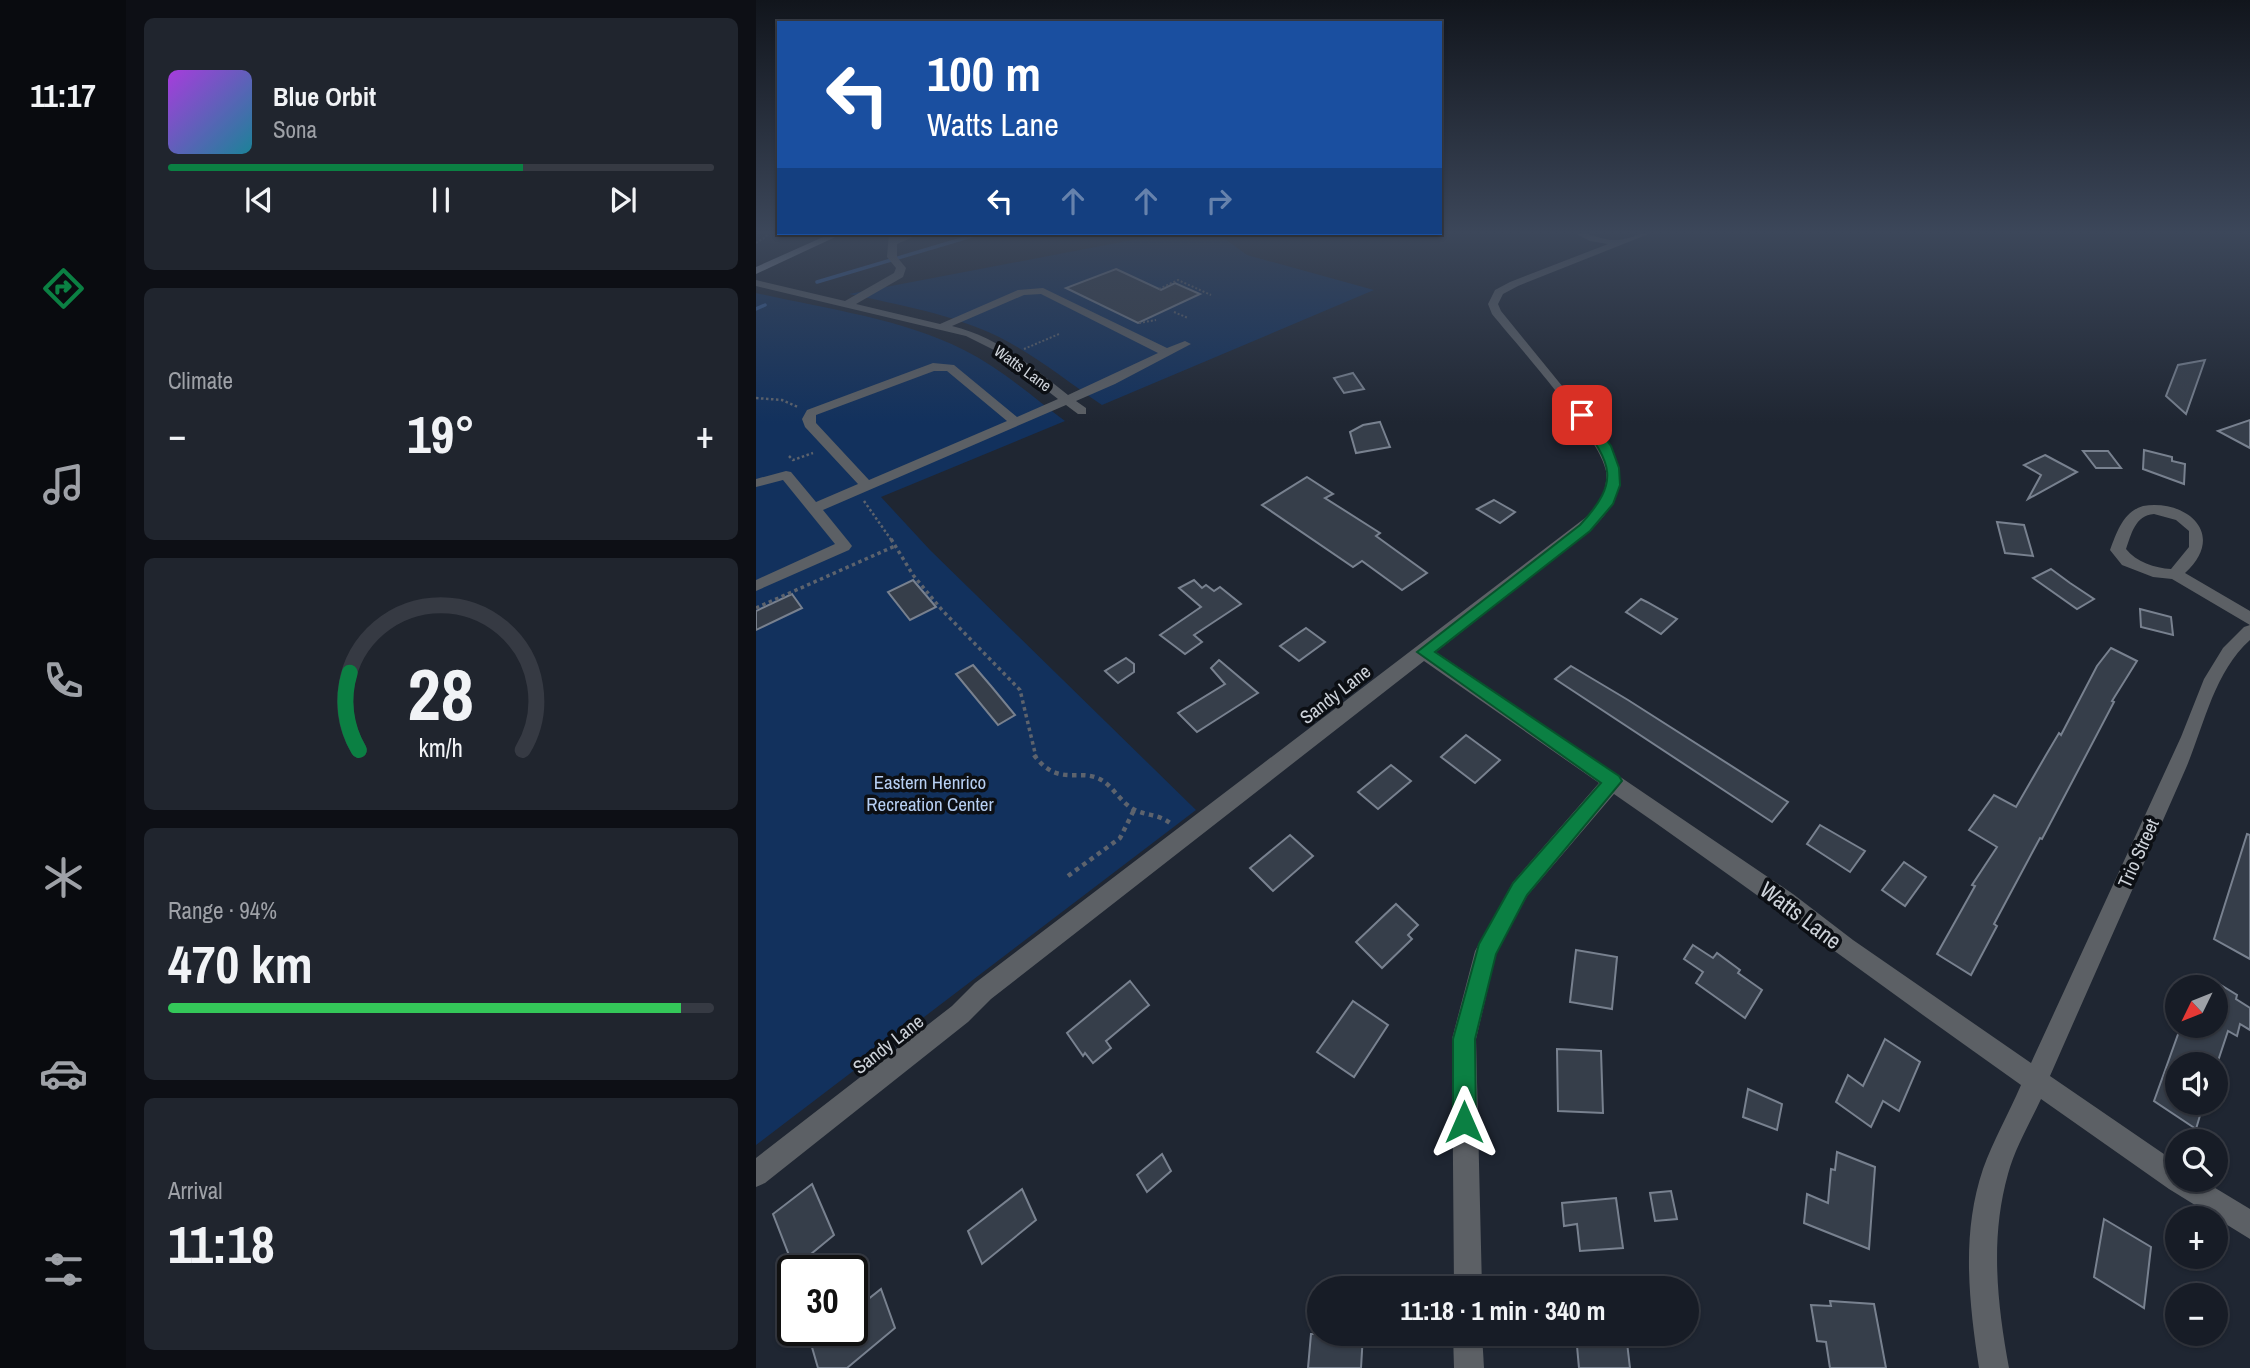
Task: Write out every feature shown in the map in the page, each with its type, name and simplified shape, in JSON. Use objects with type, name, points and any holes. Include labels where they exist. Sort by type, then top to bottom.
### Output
[{"type":"street","name":"Watts Lane","points":[[808,295],[970,334],[1000,349],[1082,411]]},
{"type":"street","points":[[848,304],[865,295]]},
{"type":"street","points":[[944,326],[1015,295]]},
{"type":"street","points":[[1050,295],[1168,353]]},
{"type":"street","name":"Sandy Lane","points":[[756,1174],[960,1014],[983,991],[1601,513],[1611,495],[1613,468],[1605,446],[1496,312],[1493,304],[1498,295]]},
{"type":"street","points":[[813,509],[1067,400],[1185,344]]},
{"type":"street","points":[[862,490],[810,424],[808,419],[811,413],[942,366],[950,368],[1016,422]]},
{"type":"street","points":[[756,483],[786,475],[844,546],[756,586]]},
{"type":"street","points":[[2175,574],[2190,561],[2197,549],[2197,528],[2190,521],[2174,514],[2157,509],[2141,511],[2126,526],[2118,550],[2127,561],[2141,567],[2175,574],[2250,619]]},
{"type":"street","name":"Trio Street","points":[[1994,1368],[1982,1300],[1980,1253],[1985,1209],[1996,1170],[2190,737],[2208,690],[2226,657],[2250,631]]},
{"type":"street","name":"Watts Lane","points":[[1424,652],[1786,901],[1845,948],[2165,1170]]},
{"type":"street","points":[[1468,1276],[1464,1039],[1486,951],[1520,889],[1613,781]]},
{"type":"street","name":"Watts Lane","points":[[2198,1192],[2250,1225]]},
{"type":"street","points":[[1468,1346],[1469,1368]]},
{"type":"path","points":[[1174,312],[1188,318]]},
{"type":"path","points":[[1131,327],[1145,320],[1156,320]]},
{"type":"path","points":[[1019,351],[1059,334]]},
{"type":"path","points":[[756,398],[782,400],[811,413]]},
{"type":"path","points":[[789,456],[793,460],[819,451]]},
{"type":"path","points":[[862,490],[913,575],[942,610],[1020,690],[1033,753],[1043,767],[1058,774],[1101,779],[1134,810],[1160,815],[1187,834]]},
{"type":"path","points":[[756,608],[895,546]]},
{"type":"path","points":[[1068,876],[1120,838],[1134,810]]},
{"type":"green space","name":"Eastern Henrico Recreation Center","points":[[756,295],[764,295],[888,322],[940,339],[990,365],[1065,421],[881,497],[930,550],[1196,810],[756,1145]]},
{"type":"green space","points":[[853,295],[1363,295],[1102,405],[1026,352],[999,337],[926,311]]},
{"type":"building","points":[[1080,295],[1198,295],[1138,323]]},
{"type":"building","points":[[2205,360],[2186,414],[2166,396],[2178,365]]},
{"type":"building","points":[[1353,373],[1364,389],[1344,393],[1334,378]]},
{"type":"building","points":[[2250,420],[2250,448],[2218,431]]},
{"type":"building","points":[[1380,422],[1390,447],[1356,453],[1350,432],[1363,425]]},
{"type":"building","points":[[2144,450],[2172,457],[2172,461],[2185,464],[2184,484],[2143,469]]},
{"type":"building","points":[[2083,451],[2108,451],[2121,468],[2096,468]]},
{"type":"building","points":[[2045,455],[2077,472],[2028,499],[2041,475],[2024,465]]},
{"type":"building","points":[[1307,477],[1333,494],[1325,498],[1380,533],[1376,536],[1427,573],[1402,590],[1362,561],[1353,567],[1262,505]]},
{"type":"building","points":[[1494,500],[1515,512],[1500,523],[1477,509]]},
{"type":"building","points":[[1997,522],[2024,525],[2033,556],[2005,553]]},
{"type":"building","points":[[2051,569],[2094,599],[2077,609],[2033,578]]},
{"type":"building","points":[[913,580],[936,607],[910,620],[888,592]]},
{"type":"building","points":[[1194,580],[1202,588],[1206,585],[1214,591],[1220,587],[1241,604],[1194,635],[1202,642],[1185,654],[1160,635],[1201,607],[1179,588]]},
{"type":"building","points":[[792,594],[802,608],[756,630],[756,611]]},
{"type":"building","points":[[1641,599],[1677,619],[1661,634],[1626,612]]},
{"type":"building","points":[[2140,609],[2171,617],[2173,635],[2141,627]]},
{"type":"building","points":[[1306,628],[1325,642],[1299,661],[1280,646]]},
{"type":"building","points":[[2111,648],[2137,661],[2112,701],[2114,702],[2042,839],[2040,838],[1994,924],[1997,926],[1971,975],[1937,954],[1975,886],[1972,885],[1997,847],[1969,830],[1994,795],[2016,807],[2059,733],[2061,735],[2097,666]]},
{"type":"building","points":[[1126,658],[1134,664],[1134,672],[1118,683],[1105,671]]},
{"type":"building","points":[[1219,660],[1258,693],[1197,732],[1178,713],[1225,684],[1211,668]]},
{"type":"building","points":[[973,665],[1015,715],[998,725],[956,674]]},
{"type":"building","points":[[1571,666],[1788,802],[1772,822],[1555,679]]},
{"type":"building","points":[[1466,735],[1500,760],[1475,783],[1441,757]]},
{"type":"building","points":[[1391,765],[1411,781],[1378,809],[1358,792]]},
{"type":"building","points":[[1820,825],[1865,851],[1850,872],[1807,844]]},
{"type":"building","points":[[2247,834],[2250,835],[2250,959],[2214,939]]},
{"type":"building","points":[[1290,835],[1313,856],[1273,891],[1250,868]]},
{"type":"building","points":[[1904,862],[1926,877],[1905,906],[1882,890]]},
{"type":"building","points":[[1396,904],[1418,925],[1408,935],[1412,939],[1382,968],[1356,942]]},
{"type":"building","points":[[1693,945],[1713,958],[1717,953],[1740,970],[1738,973],[1762,990],[1745,1018],[1696,983],[1703,972],[1684,959]]},
{"type":"building","points":[[1576,950],[1617,957],[1612,1009],[1570,1002]]},
{"type":"building","points":[[1130,981],[1149,1005],[1106,1041],[1111,1048],[1093,1063],[1085,1053],[1083,1056],[1067,1033]]},
{"type":"building","points":[[2228,989],[2237,995],[2236,999],[2250,1008],[2250,1030],[2240,1024],[2237,1036],[2228,1031]]},
{"type":"building","points":[[1353,1001],[1388,1025],[1354,1077],[1317,1052]]},
{"type":"building","points":[[2177,1038],[2226,1038],[2221,1052],[2172,1052]]},
{"type":"building","points":[[1885,1039],[1920,1062],[1899,1111],[1883,1101],[1871,1127],[1836,1102],[1848,1075],[1863,1086]]},
{"type":"building","points":[[1557,1049],[1601,1051],[1603,1113],[1558,1111]]},
{"type":"building","points":[[2165,1070],[2165,1108],[2154,1101]]},
{"type":"building","points":[[1748,1089],[1782,1104],[1777,1130],[1743,1117]]},
{"type":"building","points":[[2175,1115],[2200,1115],[2196,1129]]},
{"type":"building","points":[[1837,1152],[1875,1167],[1869,1249],[1804,1223],[1807,1194],[1828,1203],[1831,1169],[1835,1170]]},
{"type":"building","points":[[1162,1154],[1171,1171],[1147,1192],[1137,1175]]},
{"type":"building","points":[[812,1184],[834,1235],[810,1255],[789,1255],[773,1214]]},
{"type":"building","points":[[1022,1189],[1036,1220],[982,1264],[968,1231]]},
{"type":"building","points":[[1671,1191],[1677,1219],[1655,1221],[1650,1193]]},
{"type":"building","points":[[1616,1198],[1623,1248],[1580,1251],[1577,1224],[1564,1226],[1562,1203]]},
{"type":"building","points":[[2104,1219],[2151,1247],[2144,1308],[2094,1277]]},
{"type":"building","points":[[881,1289],[895,1328],[847,1368],[818,1368],[812,1346],[868,1346],[868,1299]]},
{"type":"building","points":[[1830,1301],[1874,1304],[1886,1368],[1830,1368],[1826,1342],[1817,1341],[1811,1305],[1831,1306]]},
{"type":"building","points":[[1310,1346],[1362,1346],[1361,1368],[1308,1368]]},
{"type":"building","points":[[1577,1346],[1627,1346],[1630,1368],[1579,1368]]},
{"type":"waterway","points":[[756,309],[765,305]]},
{"type":"route","points":[[1464,1122],[1464,1039],[1486,951],[1520,889],[1613,781],[1424,652],[1601,513],[1614,485],[1613,468],[1605,446],[1582,415]]}]
